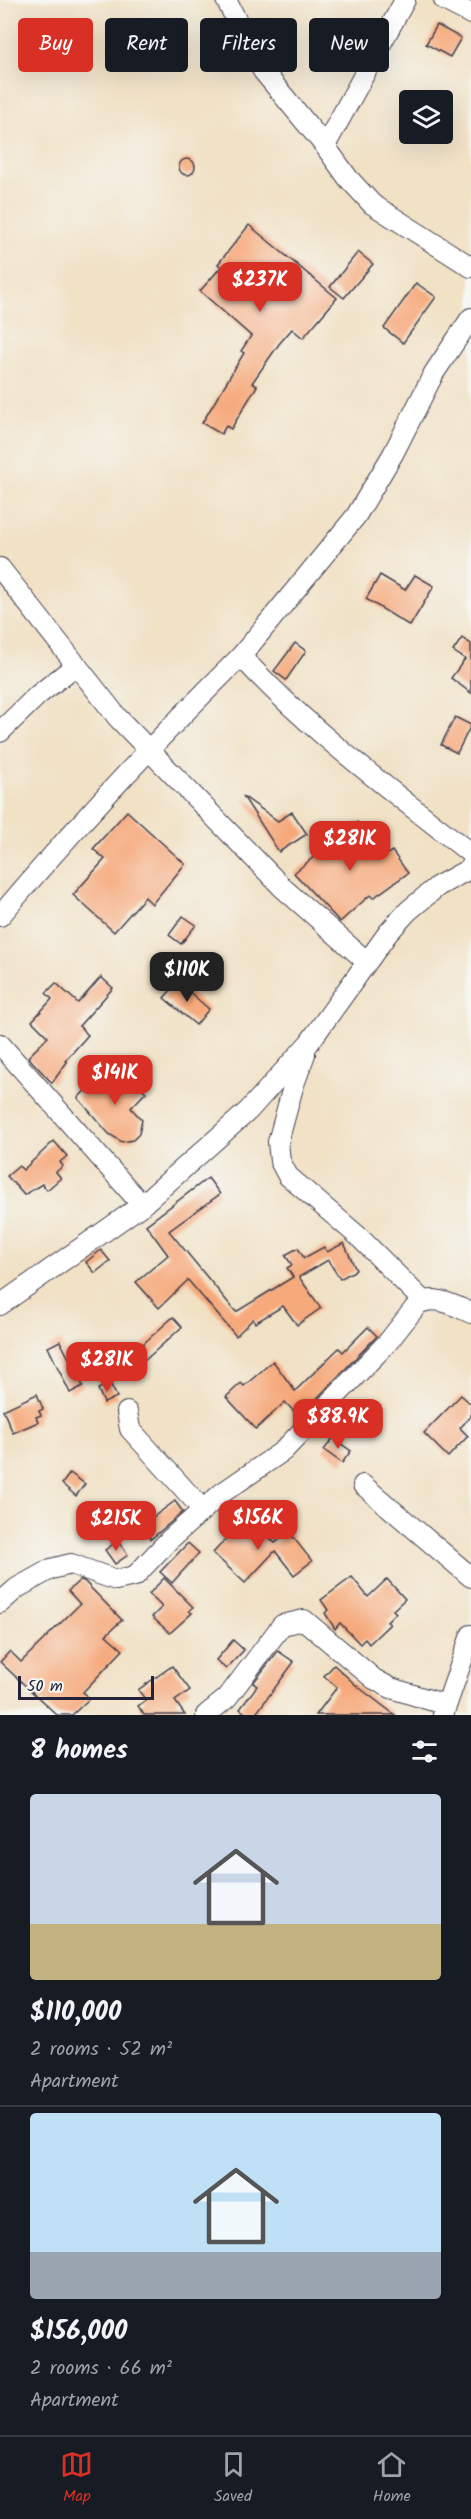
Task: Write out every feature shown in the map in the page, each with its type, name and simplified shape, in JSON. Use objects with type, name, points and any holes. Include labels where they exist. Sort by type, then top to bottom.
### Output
[{"type":"street","points":[[226,0],[263,71],[325,146],[348,178],[372,204],[471,267]]},
{"type":"street","points":[[325,146],[405,0]]},
{"type":"street","points":[[444,0],[471,14]]},
{"type":"street","points":[[0,916],[195,701],[241,656],[356,516],[393,454],[434,373],[471,318]]},
{"type":"street","points":[[0,568],[75,666],[149,751],[283,888],[366,961]]},
{"type":"street","points":[[241,656],[262,679],[341,749],[471,854]]},
{"type":"street","points":[[0,732],[38,695],[75,666]]},
{"type":"street","points":[[0,1305],[142,1205],[248,1111],[309,1043],[366,961],[408,910],[438,886],[471,868]]},
{"type":"street","points":[[309,1043],[293,1087],[278,1142],[280,1161],[288,1176],[358,1236],[423,1300],[434,1300],[471,1313]]},
{"type":"street","points":[[0,1044],[142,1205]]},
{"type":"street","points":[[0,1603],[17,1588],[51,1569],[71,1564],[116,1580],[135,1576],[169,1539],[222,1493],[283,1451],[388,1342],[423,1300]]},
{"type":"street","points":[[128,1412],[130,1429],[203,1510]]},
{"type":"street","points":[[363,1485],[471,1577]]},
{"type":"street","points":[[206,1715],[227,1698],[282,1625],[304,1620],[374,1679],[444,1710],[471,1635]]},
{"type":"building","points":[[437,25],[461,38],[450,57],[426,44]]},
{"type":"building","points":[[187,159],[193,161],[195,167],[193,173],[187,175],[181,173],[179,167],[181,161]]},
{"type":"building","points":[[249,225],[337,298],[303,338],[292,329],[279,344],[252,383],[257,386],[231,429],[226,426],[221,434],[202,423],[244,353],[241,351],[251,336],[200,291],[221,267],[218,264]]},
{"type":"building","points":[[358,252],[373,264],[344,298],[330,287]]},
{"type":"building","points":[[416,283],[436,297],[403,343],[384,328]]},
{"type":"building","points":[[380,575],[405,590],[415,575],[434,586],[410,626],[366,599]]},
{"type":"building","points":[[462,638],[471,644],[471,693],[451,678],[465,659],[453,651]]},
{"type":"building","points":[[295,643],[306,651],[286,680],[274,671]]},
{"type":"building","points":[[455,717],[471,725],[457,753],[441,745]]},
{"type":"building","points":[[243,796],[278,821],[292,812],[307,834],[279,852]]},
{"type":"building","points":[[127,811],[185,864],[152,904],[145,897],[114,932],[73,895],[105,859],[93,849]]},
{"type":"building","points":[[357,822],[384,856],[392,851],[408,873],[373,898],[370,895],[340,922],[294,873]]},
{"type":"building","points":[[183,916],[196,925],[181,944],[169,935]]},
{"type":"building","points":[[101,977],[113,988],[79,1026],[88,1035],[65,1061],[67,1062],[52,1083],[28,1057],[48,1037],[32,1021],[52,999],[46,993],[56,983],[78,1003]]},
{"type":"building","points":[[178,982],[209,1009],[196,1025],[164,998]]},
{"type":"building","points":[[119,1069],[146,1092],[131,1108],[142,1120],[139,1134],[133,1140],[122,1142],[109,1134],[78,1098],[98,1077],[106,1085]]},
{"type":"building","points":[[54,1141],[67,1156],[60,1162],[63,1166],[56,1172],[61,1178],[47,1190],[42,1184],[24,1195],[7,1176],[19,1166],[23,1170]]},
{"type":"building","points":[[208,1178],[220,1194],[169,1231],[236,1312],[293,1277],[287,1268],[292,1265],[285,1255],[298,1248],[304,1258],[324,1247],[327,1252],[344,1243],[356,1270],[340,1279],[328,1260],[299,1277],[321,1308],[297,1325],[283,1306],[255,1323],[253,1319],[236,1336],[188,1280],[159,1308],[136,1282],[168,1255],[146,1225]]},
{"type":"building","points":[[101,1250],[110,1261],[95,1273],[86,1262]]},
{"type":"building","points":[[173,1317],[182,1327],[143,1362],[134,1352]]},
{"type":"building","points":[[368,1327],[377,1336],[299,1417],[285,1402],[256,1429],[226,1397],[241,1383],[244,1386],[273,1361],[295,1391],[339,1348],[343,1352]]},
{"type":"building","points":[[60,1341],[83,1386],[70,1393],[48,1347]]},
{"type":"building","points":[[110,1383],[117,1397],[104,1403],[98,1389]]},
{"type":"building","points":[[37,1394],[43,1409],[39,1411],[41,1415],[36,1417],[38,1422],[13,1433],[3,1410]]},
{"type":"building","points":[[461,1395],[471,1404],[471,1416],[460,1428],[468,1436],[448,1457],[424,1433]]},
{"type":"building","points":[[333,1438],[351,1451],[342,1463],[324,1450]]},
{"type":"building","points":[[70,1473],[85,1484],[76,1496],[62,1484]]},
{"type":"building","points":[[175,1501],[183,1512],[151,1539],[141,1526]]},
{"type":"building","points":[[247,1516],[275,1543],[289,1532],[312,1561],[294,1575],[275,1551],[245,1583],[213,1553]]},
{"type":"building","points":[[118,1541],[128,1555],[115,1564],[105,1550]]},
{"type":"building","points":[[188,1543],[199,1553],[172,1583],[160,1572]]},
{"type":"building","points":[[352,1577],[368,1597],[387,1579],[405,1599],[393,1610],[396,1613],[387,1622],[390,1624],[369,1644],[365,1639],[360,1644],[340,1623],[335,1629],[325,1613],[328,1610],[321,1600]]},
{"type":"building","points":[[164,1578],[193,1607],[189,1611],[192,1613],[170,1633],[152,1617],[162,1607],[149,1594]]},
{"type":"building","points":[[80,1580],[84,1581],[122,1620],[106,1635],[123,1650],[83,1692],[89,1699],[72,1715],[57,1715],[0,1662],[10,1651],[21,1662],[80,1604],[68,1591]]},
{"type":"building","points":[[233,1640],[244,1650],[226,1669],[216,1660]]},
{"type":"building","points":[[278,1651],[294,1662],[255,1715],[248,1715],[240,1709],[257,1686],[253,1683]]},
{"type":"building","points":[[334,1665],[395,1715],[316,1715],[337,1687],[324,1676]]},
{"type":"building","points":[[172,1666],[190,1690],[175,1701],[185,1715],[144,1715],[138,1706],[146,1700],[138,1690]]}]
